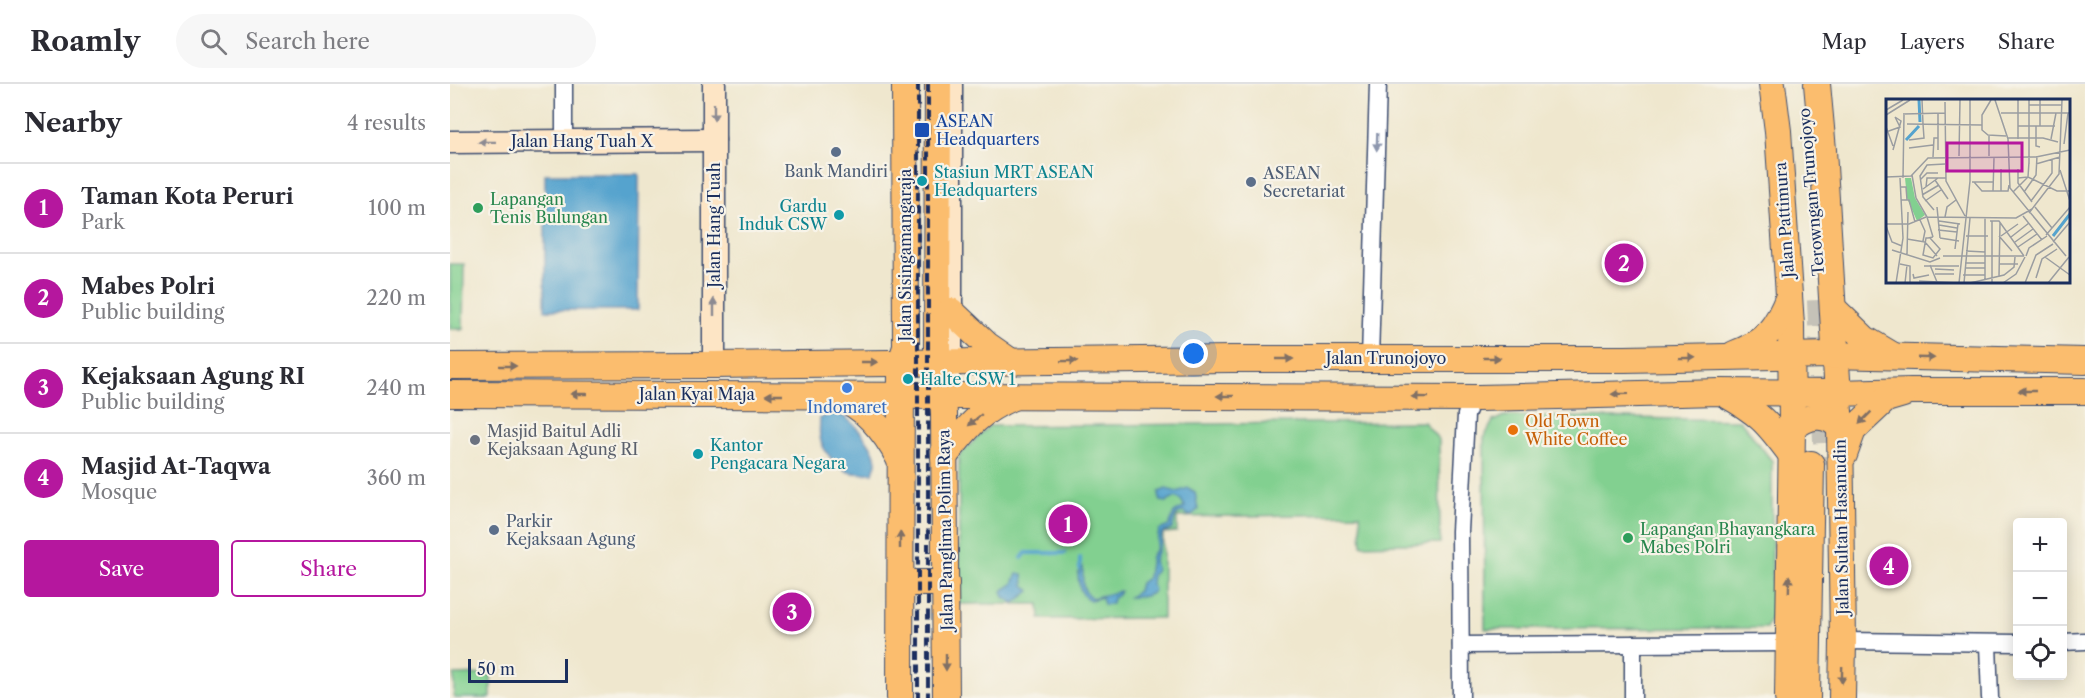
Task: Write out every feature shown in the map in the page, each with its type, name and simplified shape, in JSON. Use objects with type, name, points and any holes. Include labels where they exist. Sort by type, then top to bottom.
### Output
[{"type":"main road","name":"Jalan Hang Tuah","points":[[714,84],[714,365]]},
{"type":"main road","name":"Jalan Sisingamangaraja","points":[[894,84],[894,334],[895,346],[901,362]]},
{"type":"main road","name":"Jalan Sisingamangaraja","points":[[901,362],[906,346],[905,84]]},
{"type":"main road","name":"Jalan Sisingamangaraja","points":[[938,84],[944,362]]},
{"type":"main road","points":[[944,362],[951,311],[951,84]]},
{"type":"main road","name":"Jalan Pattimura","points":[[1772,84],[1778,131],[1816,305],[1835,356]]},
{"type":"main road","name":"Terowngan Trunojoyo","points":[[1784,84],[1816,305]]},
{"type":"main road","name":"Terowngan Trunojoyo","points":[[1800,84],[1811,152],[1816,305]]},
{"type":"main road","name":"Jalan Pattimura","points":[[1791,356],[1791,325],[1816,305],[1823,150],[1817,84]]},
{"type":"main road","name":"Jalan Hang Tuah X","points":[[450,142],[714,140]]},
{"type":"main road","points":[[1791,325],[1796,333],[1803,336],[1814,338],[1824,336],[1829,332],[1816,305]]},
{"type":"main road","points":[[1816,305],[1895,357]]},
{"type":"main road","points":[[1725,357],[1749,349],[1763,340],[1781,316],[1816,305]]},
{"type":"main road","points":[[951,311],[987,345],[1010,361]]},
{"type":"main road","name":"Jalan Trunojoyo","points":[[944,362],[1791,356],[2085,361]]},
{"type":"main road","name":"Jalan Sultan Hasanudin","points":[[1791,356],[1791,393],[1812,455],[1843,641],[1842,698]]},
{"type":"main road","name":"Jalan Sultan Hasanudin","points":[[1788,698],[1788,643],[1812,455],[1840,428],[1835,356]]},
{"type":"main road","points":[[1584,359],[1586,394]]},
{"type":"main road","points":[[900,698],[901,362]]},
{"type":"main road","name":"Jalan Kyai Maja","points":[[450,366],[944,362]]},
{"type":"main road","name":"Jalan Panglima Polim Raya","points":[[944,362],[946,698]]},
{"type":"main road","points":[[1812,455],[1853,430],[1886,399],[1911,391]]},
{"type":"main road","points":[[943,392],[1465,404],[1586,394],[2085,391]]},
{"type":"main road","name":"Jalan Kyai Maja","points":[[450,394],[902,396],[943,392]]},
{"type":"main road","points":[[1720,392],[1758,413],[1812,455]]},
{"type":"main road","points":[[832,395],[850,401],[860,408],[886,437],[900,460]]},
{"type":"main road","points":[[944,457],[968,425],[991,407],[1016,395]]},
{"type":"main road","points":[[1823,698],[1812,455],[1805,419],[1818,417],[1833,420],[1840,428]]},
{"type":"main road","points":[[1807,698],[1812,455]]},
{"type":"main road","points":[[901,583],[946,583]]},
{"type":"street","points":[[564,84],[564,140]]},
{"type":"street","points":[[1370,359],[1378,84]]},
{"type":"street","points":[[1461,698],[1460,531],[1465,404]]},
{"type":"street","points":[[1843,641],[2013,643]]},
{"type":"street","points":[[2067,642],[2085,641]]},
{"type":"street","points":[[1461,645],[1788,643]]},
{"type":"street","points":[[1633,644],[1633,698]]},
{"type":"street","points":[[1988,644],[1990,698]]},
{"type":"green space","points":[[450,264],[464,264],[463,329],[450,329]]},
{"type":"green space","name":"Lapangan Bhayangkara Mabes Polri","points":[[1504,416],[1740,420],[1772,461],[1772,615],[1766,628],[1485,629],[1484,438],[1493,421]]},
{"type":"green space","points":[[1424,422],[1439,440],[1440,543],[1362,545],[1360,514],[1177,517],[1177,532],[1163,533],[1163,618],[1040,619],[1039,604],[959,604],[959,456],[989,426]]},
{"type":"green space","points":[[491,674],[491,698],[454,698],[454,675]]},
{"type":"water","points":[[545,174],[639,174],[638,310],[545,310]]},
{"type":"water","points":[[835,413],[848,420],[862,433],[875,457],[876,464],[873,473],[849,472],[843,469],[832,460],[824,448],[820,437],[820,418]]},
{"type":"water","points":[[1188,488],[1195,492],[1198,510],[1190,516],[1183,512],[1177,515],[1172,529],[1162,533],[1154,560],[1156,570],[1152,576],[1151,583],[1154,590],[1152,593],[1146,596],[1129,597],[1138,591],[1140,583],[1148,577],[1151,556],[1156,549],[1159,530],[1169,526],[1174,513],[1185,507],[1176,497],[1167,502],[1160,501],[1159,492],[1166,489],[1177,492]]},
{"type":"water","points":[[1083,567],[1084,588],[1092,598],[1120,591],[1113,598],[1112,603],[1104,605],[1102,597],[1090,600],[1086,598],[1080,589],[1078,574]]},
{"type":"water","points":[[1017,574],[1023,574],[1024,585],[1030,591],[1014,603],[1004,597],[1002,591],[1013,584]]},
{"type":"waterway","points":[[1022,558],[1026,553],[1065,553]]},
{"type":"waterway","points":[[1080,558],[1080,569]]},
{"type":"tunnel","points":[[1820,300],[1827,465]]},
{"type":"railway","points":[[918,84],[918,698]]},
{"type":"railway","points":[[928,84],[928,698]]},
{"type":"place","name":"ASEAN Headquarters","points":[[922,130]]},
{"type":"place","name":"Bank Mandiri","points":[[836,152]]},
{"type":"place","name":"Stasiun MRT ASEAN Headquarters","points":[[922,181]]},
{"type":"place","name":"ASEAN Secretariat","points":[[1251,182]]},
{"type":"place","name":"Lapangan Tenis Bulungan","points":[[478,208]]},
{"type":"place","name":"Gardu Induk CSW","points":[[839,215]]},
{"type":"place","name":"Mabes Polri","points":[[1624,263]]},
{"type":"place","name":"Halte CSW 1","points":[[908,379]]},
{"type":"place","name":"Indomaret","points":[[847,388]]},
{"type":"place","name":"Old Town White Coffee","points":[[1513,430]]},
{"type":"place","name":"Masjid Baitul Adli Kejaksaan Agung RI","points":[[475,440]]},
{"type":"place","name":"Kantor Pengacara Negara","points":[[698,454]]},
{"type":"place","name":"Taman Kota Peruri","points":[[1068,524]]},
{"type":"place","name":"Parkir Kejaksaan Agung","points":[[494,530]]},
{"type":"place","name":"Lapangan Bhayangkara Mabes Polri","points":[[1628,538]]},
{"type":"place","name":"Masjid At-Taqwa","points":[[1889,566]]},
{"type":"place","name":"Kejaksaan Agung RI","points":[[792,612]]}]
